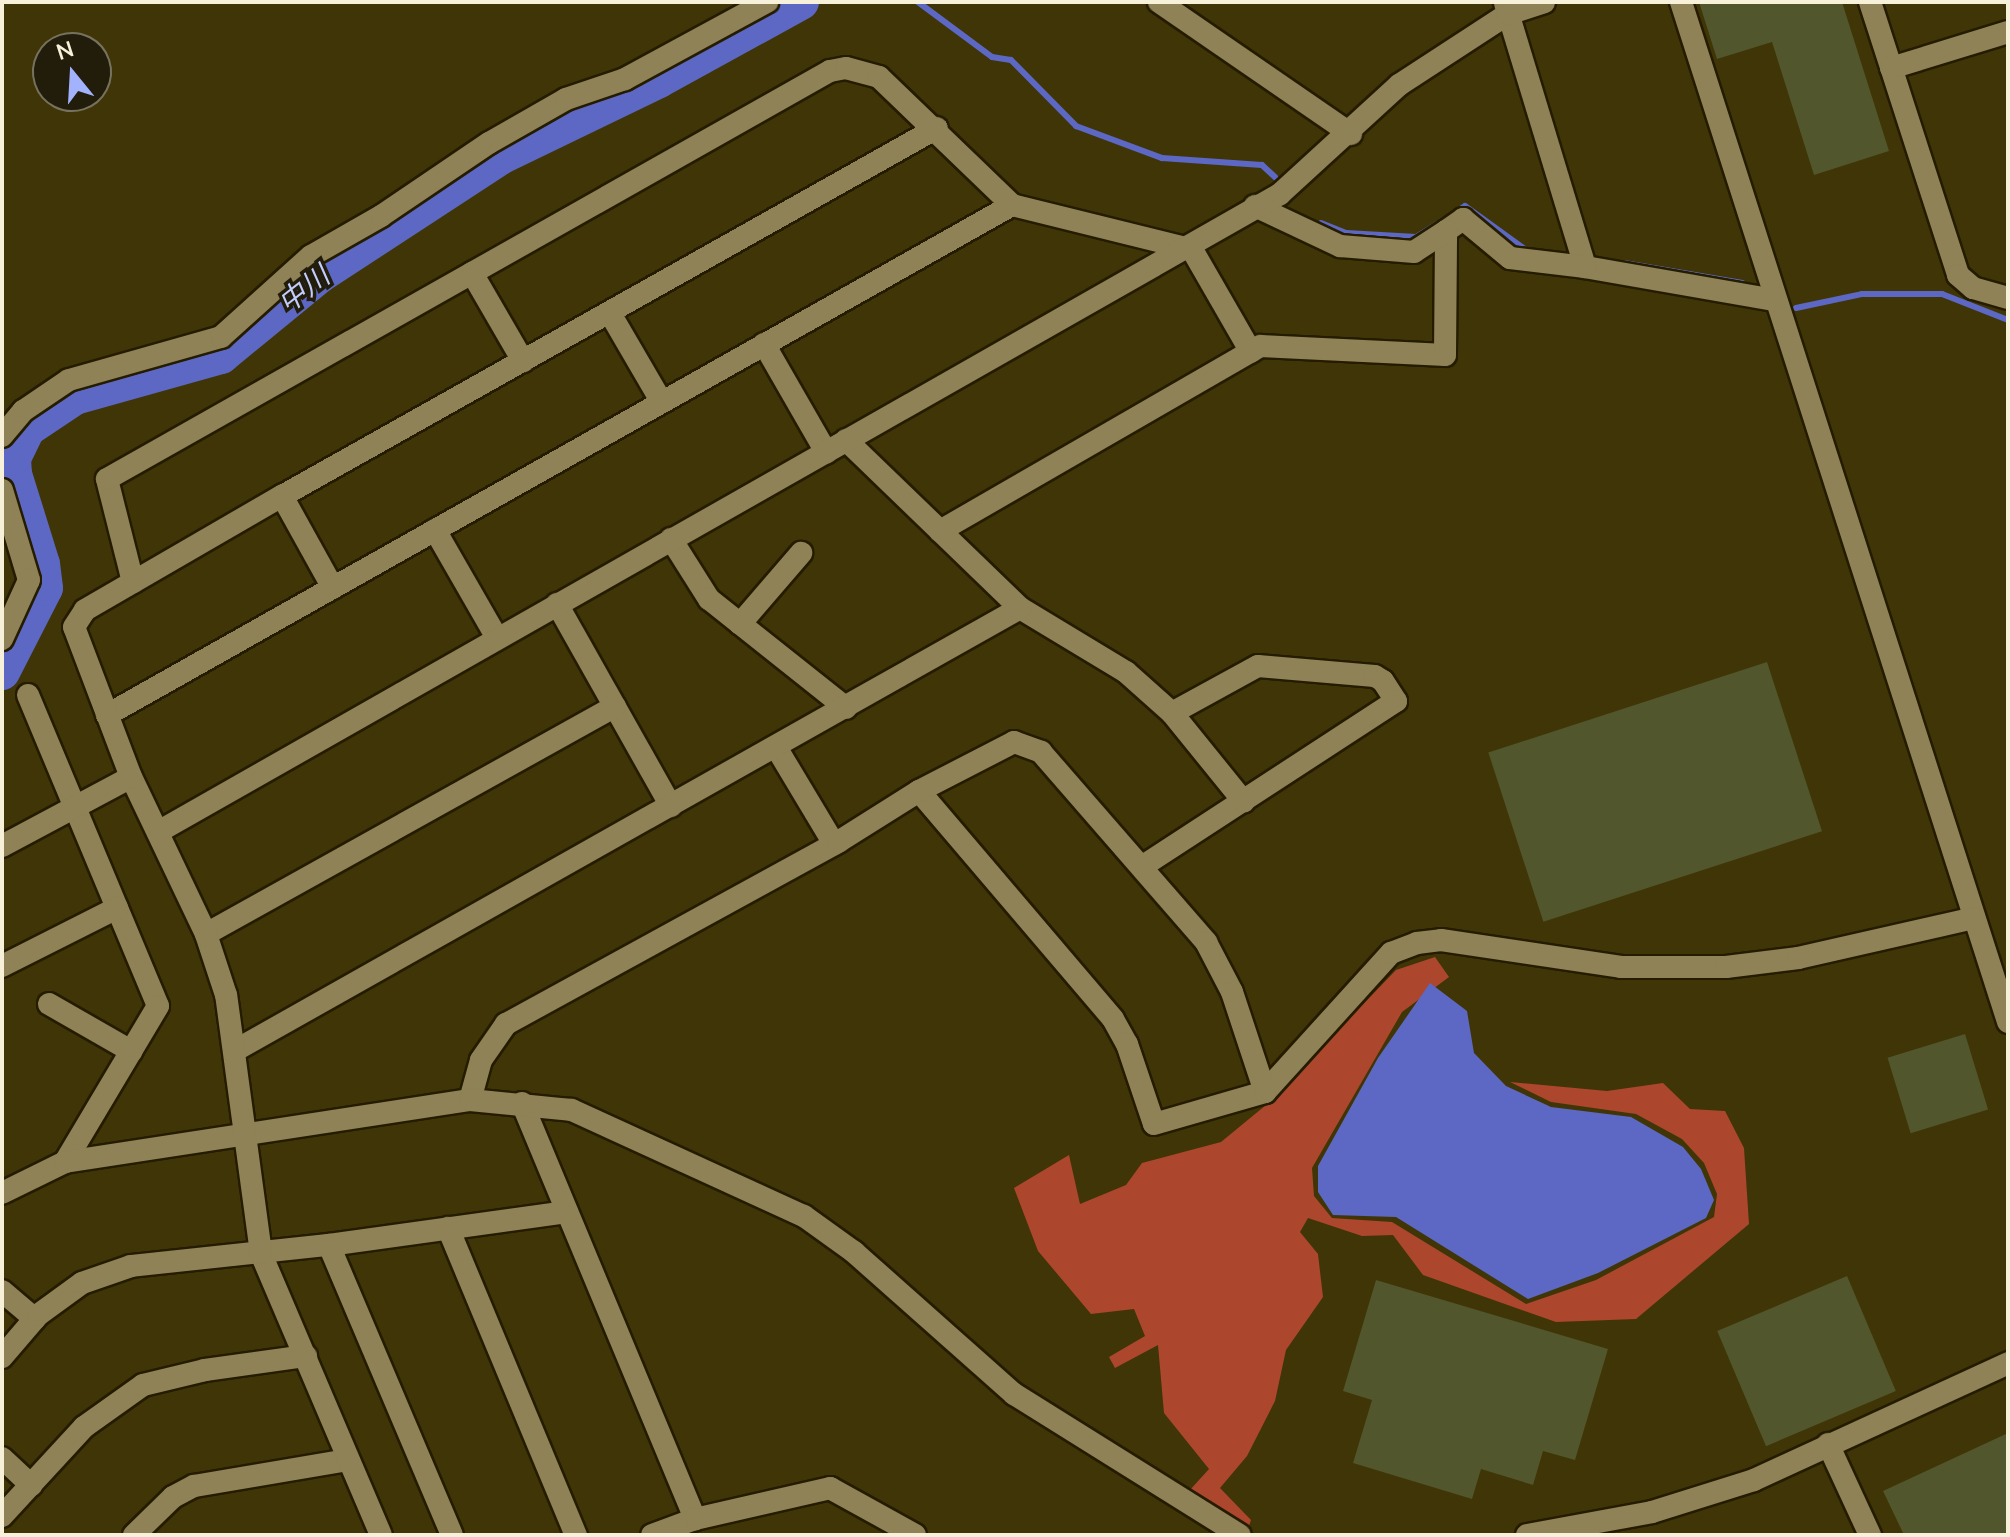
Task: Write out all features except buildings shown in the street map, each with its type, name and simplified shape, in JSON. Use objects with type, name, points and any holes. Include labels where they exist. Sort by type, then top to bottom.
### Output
[{"type":"street","points":[[2,436],[23,411],[69,380],[221,337],[311,256],[381,216],[489,143],[566,99],[625,79],[767,2]]},
{"type":"street","points":[[1159,2],[1351,134]]},
{"type":"street","points":[[158,832],[1280,194],[1351,134],[1399,85],[1506,8],[1544,2]]},
{"type":"street","points":[[1681,2],[1774,300],[2008,1022]]},
{"type":"street","points":[[1870,2],[1958,275],[1973,288],[2008,298]]},
{"type":"street","points":[[1506,8],[1585,267]]},
{"type":"street","points":[[1891,68],[2008,32]]},
{"type":"street","points":[[133,582],[107,479],[830,71],[846,68],[879,77],[937,128],[1012,205],[1188,247],[1251,352]]},
{"type":"street","points":[[381,1535],[261,1253],[236,1050],[226,995],[206,934],[131,777],[74,627],[85,610],[133,582],[523,361],[611,315],[937,128]]},
{"type":"street","points":[[107,715],[1012,205]]},
{"type":"street","points":[[1255,206],[1340,246],[1414,252],[1463,219],[1510,258],[1585,267],[1774,300]]},
{"type":"street","points":[[940,531],[1261,346],[1445,355],[1446,231]]},
{"type":"street","points":[[472,273],[523,361]]},
{"type":"street","points":[[611,315],[661,401]]},
{"type":"street","points":[[764,344],[826,452]]},
{"type":"street","points":[[846,440],[1020,608],[1126,672],[1172,713],[1244,802]]},
{"type":"street","points":[[2,490],[29,580],[2,639]]},
{"type":"street","points":[[282,496],[333,588]]},
{"type":"street","points":[[435,530],[497,638]]},
{"type":"street","points":[[671,539],[709,599],[846,708]]},
{"type":"street","points":[[740,624],[801,553]]},
{"type":"street","points":[[557,604],[671,806]]},
{"type":"street","points":[[236,1050],[1020,608]]},
{"type":"street","points":[[1144,865],[1396,701],[1383,681],[1375,676],[1258,666],[1172,713]]},
{"type":"street","points":[[28,695],[77,806],[158,1006],[65,1162]]},
{"type":"street","points":[[206,934],[615,706]]},
{"type":"street","points":[[470,1100],[481,1060],[506,1024],[834,844],[919,791],[1005,745],[1025,745],[1041,752],[1144,865],[1220,964],[1265,1092]]},
{"type":"street","points":[[776,747],[834,844]]},
{"type":"street","points":[[2,846],[131,777]]},
{"type":"street","points":[[919,791],[1113,1019],[1154,1124],[1265,1092],[1391,953],[1417,943],[1441,940],[1621,967],[1726,967],[1798,958],[1974,918]]},
{"type":"street","points":[[2,966],[117,908]]},
{"type":"street","points":[[49,1004],[131,1051]]},
{"type":"street","points":[[2,1193],[65,1162],[470,1100],[572,1110],[804,1216],[854,1252],[1014,1394],[1240,1535]]},
{"type":"street","points":[[522,1103],[695,1519]]},
{"type":"street","points":[[2,1357],[35,1319],[82,1283],[131,1266],[329,1245],[567,1212]]},
{"type":"street","points":[[448,1228],[576,1535]]},
{"type":"street","points":[[329,1245],[452,1535]]},
{"type":"street","points":[[2,1291],[35,1319]]},
{"type":"street","points":[[2,1516],[84,1427],[143,1385],[205,1370],[306,1356]]},
{"type":"street","points":[[1527,1535],[1563,1532],[1693,1501],[1754,1480],[2008,1363]]},
{"type":"street","points":[[1828,1444],[1870,1535]]},
{"type":"street","points":[[2,1458],[31,1485]]},
{"type":"street","points":[[134,1535],[173,1497],[194,1486],[348,1460]]},
{"type":"street","points":[[652,1535],[695,1519],[830,1488],[915,1535]]},
{"type":"shaded area","points":[[1435,957],[1449,977],[1402,1012],[1312,1168],[1314,1196],[1332,1218],[1392,1222],[1526,1304],[1596,1280],[1714,1217],[1717,1194],[1704,1163],[1682,1139],[1636,1114],[1551,1102],[1510,1082],[1607,1091],[1663,1083],[1690,1109],[1725,1111],[1744,1148],[1749,1224],[1636,1319],[1556,1322],[1423,1275],[1393,1235],[1362,1236],[1308,1218],[1300,1232],[1318,1254],[1323,1297],[1286,1350],[1275,1401],[1247,1456],[1220,1488],[1251,1520],[1247,1532],[1189,1491],[1209,1469],[1164,1413],[1158,1345],[1115,1368],[1109,1357],[1145,1336],[1134,1309],[1091,1314],[1038,1251],[1014,1188],[1069,1155],[1080,1204],[1126,1185],[1142,1163],[1221,1142],[1266,1105],[1396,970]]},
{"type":"water","points":[[1430,983],[1467,1011],[1474,1053],[1506,1086],[1551,1107],[1631,1117],[1683,1147],[1701,1169],[1714,1200],[1706,1218],[1598,1273],[1528,1299],[1396,1217],[1333,1215],[1318,1192],[1318,1166],[1378,1058]]},
{"type":"waterway","name":"中川","points":[[2,672],[45,588],[42,564],[14,474],[13,458],[27,429],[75,397],[221,356],[320,275],[502,156],[659,80],[801,2]]},
{"type":"waterway","points":[[918,2],[992,57],[1011,60],[1076,126],[1162,158],[1262,165],[1275,177]]},
{"type":"waterway","points":[[1454,213],[1465,206],[1526,250]]},
{"type":"waterway","points":[[1321,223],[1346,233],[1416,237],[1445,219]]},
{"type":"waterway","points":[[1624,263],[1742,283]]},
{"type":"waterway","points":[[1796,308],[1862,294],[1942,294],[2008,320]]}]
